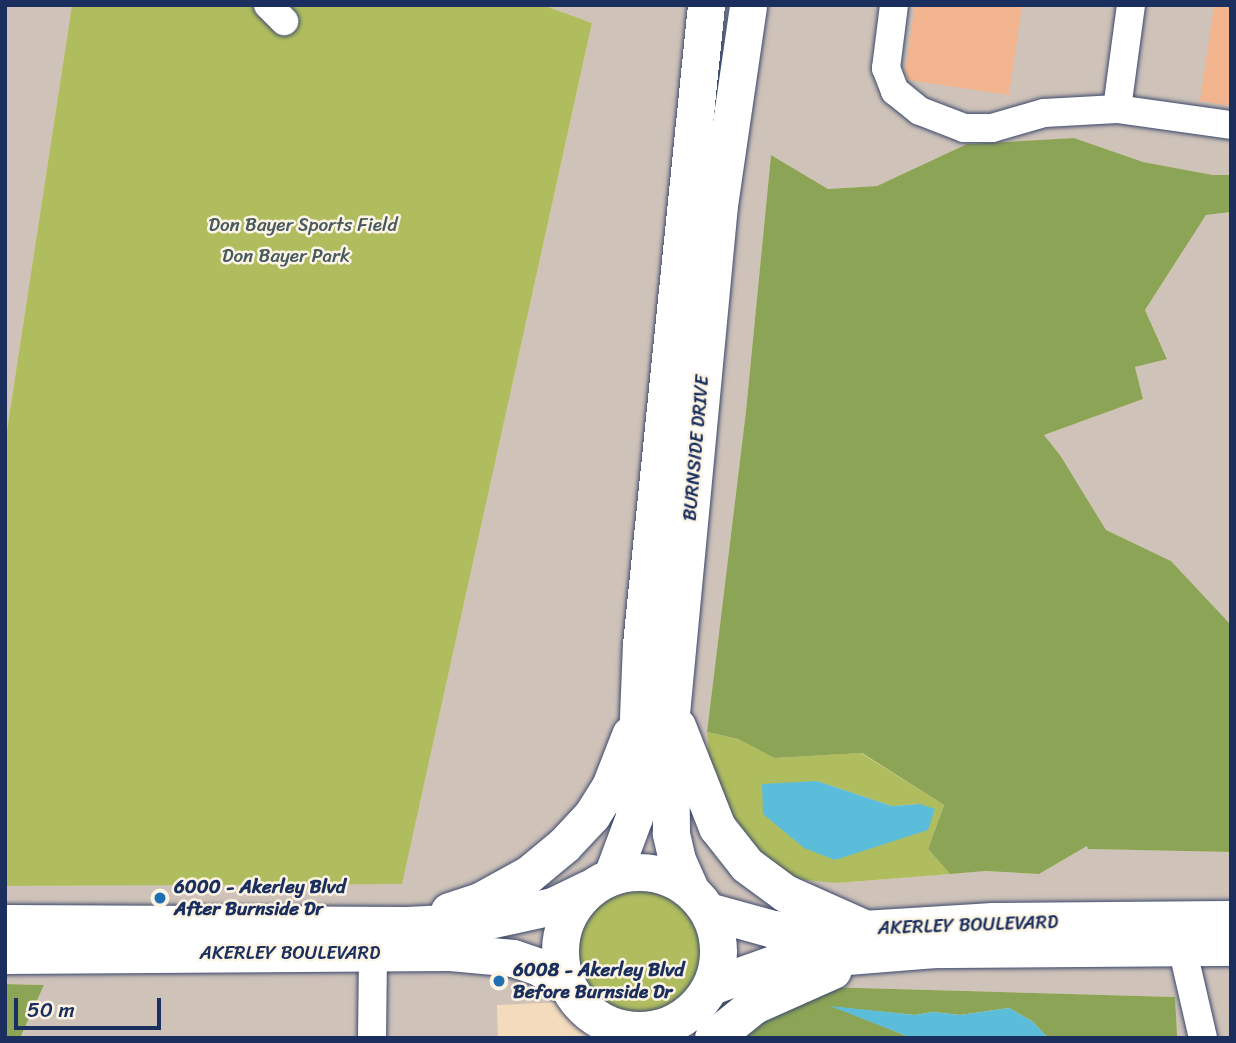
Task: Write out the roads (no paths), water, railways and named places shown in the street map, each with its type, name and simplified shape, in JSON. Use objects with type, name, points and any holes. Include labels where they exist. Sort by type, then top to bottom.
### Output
[{"type":"main road","name":"BURNSIDE DRIVE","points":[[699,900],[677,860],[671,833],[656,709],[640,645],[706,5]]},
{"type":"main road","name":"BURNSIDE DRIVE","points":[[600,882],[635,817],[656,709],[719,205],[748,5]]},
{"type":"main road","points":[[407,925],[480,901],[528,874],[564,845],[592,814],[656,709]]},
{"type":"main road","points":[[656,709],[717,827],[747,865],[785,893],[868,942]]},
{"type":"main road","points":[[639,871],[666,876],[699,900],[718,936],[719,961],[711,986],[697,1006],[672,1030],[627,1030],[581,1010],[560,961],[561,936],[570,910],[600,882],[639,871]]},
{"type":"main road","name":"AKERLEY BOULEVARD","points":[[5,923],[407,925],[520,916],[553,906],[600,882]]},
{"type":"main road","name":"AKERLEY BOULEVARD","points":[[699,900],[773,929],[935,949],[1231,947]]},
{"type":"main road","name":"AKERLEY BOULEVARD","points":[[711,986],[770,965],[868,942],[993,921],[1231,919]]},
{"type":"main road","points":[[713,1038],[754,1005],[868,942]]},
{"type":"main road","name":"AKERLEY BOULEVARD","points":[[5,955],[450,952],[513,958],[539,967],[581,1010]]},
{"type":"lane","points":[[894,5],[886,68],[895,92],[920,111],[964,128],[992,128],[1044,113],[1117,109],[1231,125]]},
{"type":"lane","points":[[1117,109],[1132,5]]},
{"type":"lane","points":[[1182,947],[1203,1038]]},
{"type":"lane","points":[[373,953],[373,1038]]},
{"type":"water","points":[[817,781],[892,806],[920,804],[935,809],[928,830],[835,860],[804,848],[763,814],[762,784]]},
{"type":"water","points":[[830,1006],[915,1015],[933,1012],[960,1015],[1009,1008],[1032,1021],[1048,1038],[912,1038]]},
{"type":"place","name":"6000 - Akerley Blvd After Burnside Dr","points":[[160,898]]},
{"type":"place","name":"6008 - Akerley Blvd Before Burnside Dr","points":[[499,981]]},
{"type":"park label","name":"Don Bayer Sports Field","points":[[303,225]]},
{"type":"park label","name":"Don Bayer Park","points":[[286,256]]}]
